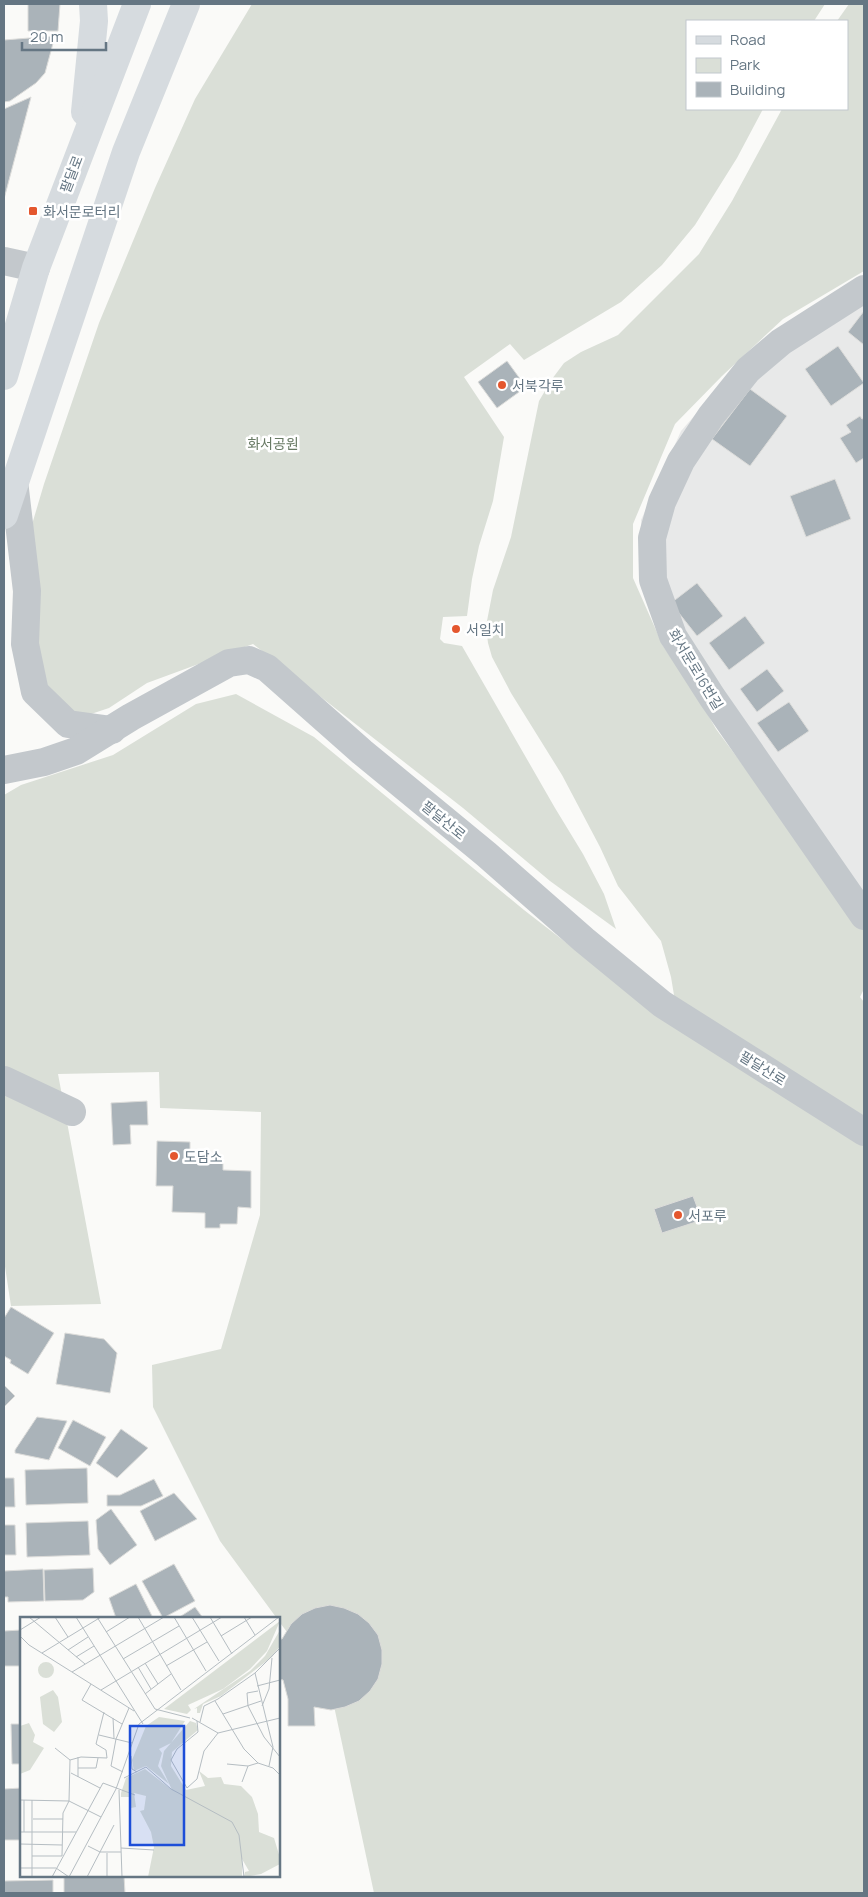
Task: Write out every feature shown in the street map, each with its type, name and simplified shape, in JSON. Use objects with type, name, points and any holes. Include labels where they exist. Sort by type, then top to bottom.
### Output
[{"type":"main road","points":[[82,147],[94,21],[93,4]]},
{"type":"main road","name":"팔달로","points":[[4,376],[36,268],[137,4]]},
{"type":"main road","points":[[4,515],[126,152],[186,4]]},
{"type":"street","points":[[4,260],[36,268]]},
{"type":"street","name":"화서문로16번길","points":[[864,289],[781,342],[748,370],[711,416],[681,460],[662,502],[652,538],[653,580],[673,636],[712,697],[864,916]]},
{"type":"street","points":[[14,481],[26,591],[25,644],[35,692],[68,724],[112,730]]},
{"type":"street","name":"팔달산로","points":[[4,770],[44,762],[76,751],[131,717],[229,663],[249,660],[267,668],[362,752],[486,854],[584,940],[662,1004],[864,1132]]},
{"type":"street","points":[[4,1080],[72,1112]]},
{"type":"shaded area","points":[[864,281],[864,923],[642,575],[641,520],[681,431],[723,383]]},
{"type":"green space","name":"화서공원","points":[[252,4],[825,4],[815,20],[686,20],[686,110],[762,110],[737,158],[695,225],[662,265],[621,302],[524,360],[510,344],[464,377],[504,437],[493,501],[479,546],[472,579],[467,616],[443,617],[440,639],[444,643],[462,646],[583,854],[604,894],[616,929],[550,881],[463,808],[253,644],[147,683],[109,708],[70,721],[45,710],[28,538],[44,484],[99,323],[155,188],[195,99]]},
{"type":"green space","points":[[849,4],[864,4],[864,271],[783,319],[722,376],[675,424],[633,524],[633,578],[663,646],[699,699],[716,729],[864,928],[864,989],[860,997],[864,1002],[864,1893],[374,1893],[331,1692],[280,1623],[280,1617],[276,1617],[220,1541],[153,1407],[152,1365],[221,1349],[260,1215],[261,1112],[160,1108],[159,1072],[58,1074],[101,1304],[11,1306],[4,1260],[4,795],[21,785],[113,755],[196,704],[236,694],[314,737],[524,910],[639,999],[679,1025],[671,977],[661,941],[618,886],[562,775],[511,693],[492,657],[486,626],[493,590],[511,537],[539,401],[564,363],[581,352],[618,335],[699,254],[732,201],[781,110],[848,110],[848,20],[838,20]]},
{"type":"building","points":[[28,4],[60,4],[58,31],[28,31]]},
{"type":"building","points":[[55,36],[45,73],[36,83],[10,101],[4,102],[4,40]]},
{"type":"building","points":[[31,97],[4,199],[4,109]]},
{"type":"building","points":[[864,311],[864,345],[848,332]]},
{"type":"building","points":[[838,346],[864,383],[831,406],[805,369]]},
{"type":"building","name":"서북각루","points":[[507,361],[526,387],[497,408],[478,382]]},
{"type":"building","points":[[750,389],[787,416],[750,466],[712,439]]},
{"type":"building","points":[[860,416],[862,419],[864,418],[864,458],[856,463],[840,438],[851,432],[846,425]]},
{"type":"building","points":[[835,479],[851,519],[806,537],[790,496]]},
{"type":"building","points":[[697,583],[723,616],[697,636],[671,603]]},
{"type":"building","points":[[745,616],[765,643],[729,670],[709,643]]},
{"type":"building","points":[[767,669],[784,691],[757,712],[740,689]]},
{"type":"building","points":[[789,702],[809,731],[778,752],[757,723]]},
{"type":"building","points":[[147,1101],[148,1125],[130,1125],[131,1144],[113,1145],[111,1103]]},
{"type":"building","points":[[157,1141],[190,1142],[190,1160],[223,1161],[223,1170],[251,1171],[251,1208],[238,1207],[237,1224],[220,1224],[220,1228],[205,1228],[205,1213],[172,1212],[173,1186],[156,1186]]},
{"type":"building","name":"서포루","points":[[693,1196],[702,1220],[662,1233],[654,1209]]},
{"type":"building","points":[[11,1307],[54,1333],[28,1374],[10,1363],[11,1360],[4,1356],[4,1318]]},
{"type":"building","points":[[65,1333],[104,1339],[117,1353],[110,1393],[56,1384]]},
{"type":"building","points":[[4,1385],[15,1396],[4,1407]]},
{"type":"building","points":[[37,1417],[67,1421],[49,1460],[15,1453],[15,1450]]},
{"type":"building","points":[[73,1420],[106,1437],[90,1466],[58,1448]]},
{"type":"building","points":[[121,1429],[148,1448],[117,1478],[96,1463]]},
{"type":"building","points":[[87,1468],[88,1503],[26,1505],[25,1470]]},
{"type":"building","points":[[4,1478],[14,1478],[15,1507],[4,1507]]},
{"type":"building","points":[[154,1479],[163,1496],[141,1506],[107,1506],[107,1495],[120,1495]]},
{"type":"building","points":[[174,1493],[197,1519],[155,1541],[140,1511]]},
{"type":"building","points":[[111,1509],[137,1545],[110,1565],[98,1549],[96,1520]]},
{"type":"building","points":[[88,1521],[90,1555],[27,1557],[26,1523]]},
{"type":"building","points":[[4,1525],[15,1525],[16,1555],[4,1555]]},
{"type":"building","points":[[174,1564],[195,1601],[162,1617],[142,1581]]},
{"type":"building","points":[[93,1568],[94,1592],[83,1600],[45,1601],[44,1570]]},
{"type":"building","points":[[43,1569],[44,1601],[8,1602],[8,1597],[4,1597],[4,1571]]},
{"type":"building","points":[[136,1584],[152,1617],[116,1617],[109,1598]]},
{"type":"building","points":[[330,1605],[344,1608],[358,1614],[369,1623],[378,1635],[382,1650],[382,1664],[378,1679],[370,1691],[359,1701],[331,1710],[314,1707],[315,1726],[288,1726],[288,1699],[283,1680],[280,1679],[280,1639],[282,1639],[291,1624],[302,1614],[315,1608]]},
{"type":"building","points":[[195,1607],[202,1617],[180,1617]]},
{"type":"building","points":[[20,1630],[20,1666],[4,1666],[4,1631]]},
{"type":"building","points":[[11,1724],[20,1724],[20,1764],[12,1764]]},
{"type":"building","points":[[20,1788],[20,1840],[4,1840],[4,1789]]},
{"type":"building","points":[[64,1877],[124,1877],[125,1893],[64,1893]]},
{"type":"building","points":[[53,1880],[53,1893],[4,1893],[4,1881]]},
{"type":"place","name":"화서문로터리","points":[[33,211]]},
{"type":"place","name":"서북각루","points":[[502,385]]},
{"type":"place","name":"서일치","points":[[456,629]]},
{"type":"place","name":"도담소","points":[[174,1156]]},
{"type":"place","name":"서포루","points":[[678,1215]]}]
